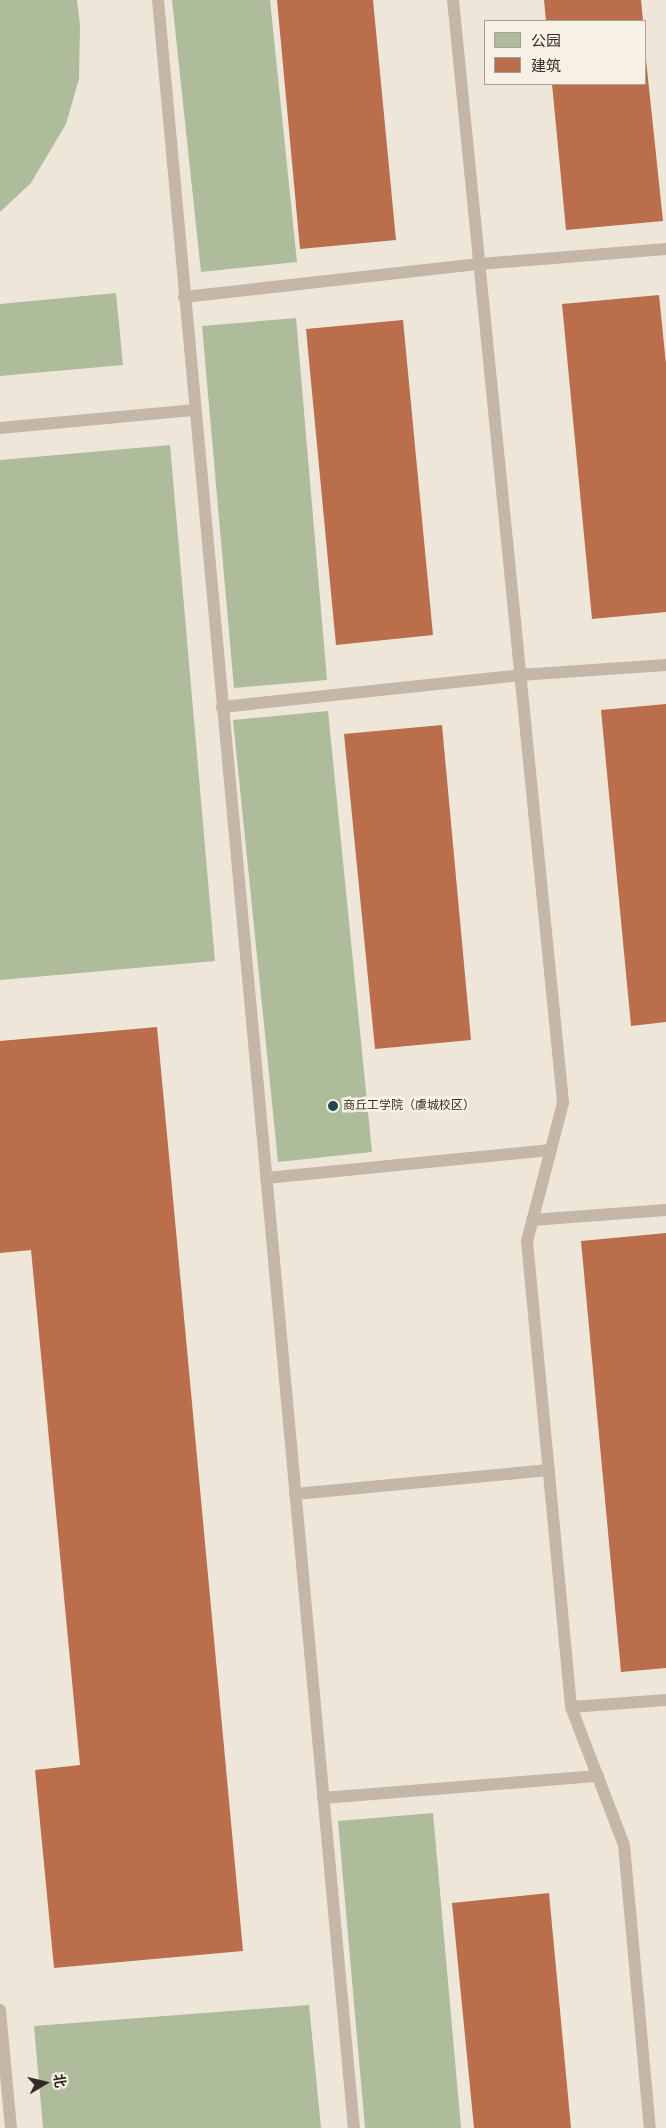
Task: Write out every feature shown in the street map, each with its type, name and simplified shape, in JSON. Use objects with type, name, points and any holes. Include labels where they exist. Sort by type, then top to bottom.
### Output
[{"type":"lane","points":[[158,0],[354,2128]]},
{"type":"lane","points":[[453,0],[563,1103],[527,1241],[548,1470],[571,1708],[624,1845],[650,2128]]},
{"type":"lane","points":[[184,297],[479,264],[666,249]]},
{"type":"lane","points":[[0,428],[195,410]]},
{"type":"lane","points":[[222,707],[520,675],[666,665]]},
{"type":"lane","points":[[266,1178],[551,1150]]},
{"type":"lane","points":[[532,1220],[666,1210]]},
{"type":"lane","points":[[295,1494],[548,1470]]},
{"type":"lane","points":[[571,1708],[666,1700]]},
{"type":"lane","points":[[323,1798],[598,1776]]},
{"type":"lane","points":[[0,2010],[10,2128]]},
{"type":"green space","points":[[0,0],[77,0],[80,25],[79,79],[66,124],[31,183],[0,212]]},
{"type":"green space","points":[[172,0],[270,0],[297,262],[201,272]]},
{"type":"green space","points":[[116,293],[123,365],[0,376],[0,304]]},
{"type":"green space","points":[[296,318],[327,680],[234,688],[202,326]]},
{"type":"green space","points":[[170,445],[215,961],[0,980],[0,460]]},
{"type":"green space","points":[[328,711],[372,1152],[278,1162],[233,720]]},
{"type":"green space","points":[[433,1813],[461,2128],[365,2128],[338,1821]]},
{"type":"green space","points":[[309,2005],[321,2128],[43,2128],[34,2026]]},
{"type":"building","points":[[277,0],[373,0],[396,240],[300,249]]},
{"type":"building","points":[[544,0],[641,0],[643,20],[546,20]]},
{"type":"building","points":[[646,60],[663,221],[566,230],[552,85],[646,85]]},
{"type":"building","points":[[659,295],[666,364],[666,612],[592,619],[562,304]]},
{"type":"building","points":[[403,320],[433,635],[336,645],[306,329]]},
{"type":"building","points":[[666,704],[666,1022],[631,1026],[601,710]]},
{"type":"building","points":[[442,725],[471,1040],[375,1049],[344,734]]},
{"type":"building","points":[[157,1027],[243,1951],[54,1968],[35,1770],[80,1765],[31,1250],[0,1253],[0,1041]]},
{"type":"building","points":[[666,1233],[666,1668],[621,1672],[581,1241]]},
{"type":"building","points":[[549,1893],[571,2128],[474,2128],[452,1903]]},
{"type":"place","name":"商丘工学院（虞城校区）","points":[[333,1106]]}]
